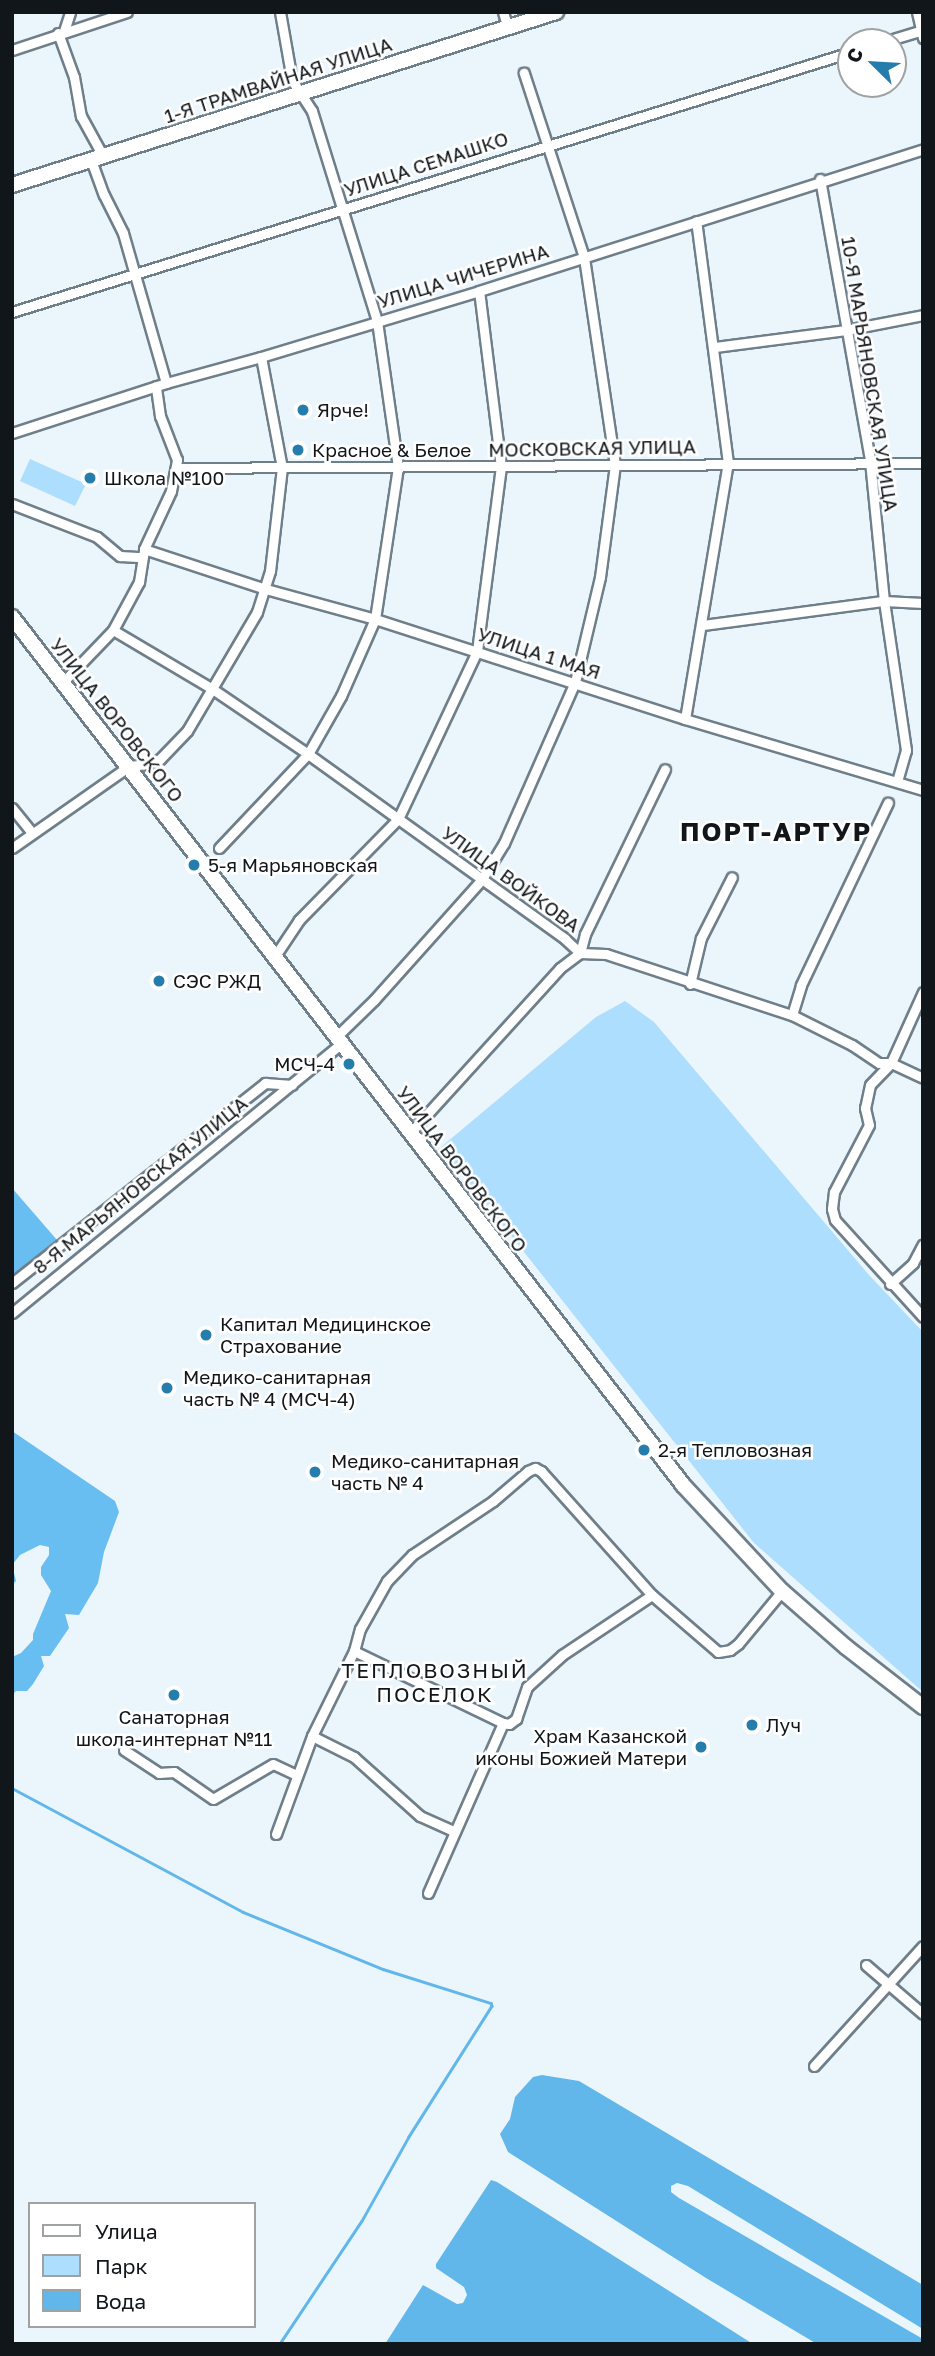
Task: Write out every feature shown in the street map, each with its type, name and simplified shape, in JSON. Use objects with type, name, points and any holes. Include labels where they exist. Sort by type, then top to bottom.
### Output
[{"type":"main road","name":"1-Я ТРАМВАЙНАЯ УЛИЦА","points":[[12,185],[556,12]]},
{"type":"main road","name":"УЛИЦА ВОРОВСКОГО","points":[[12,617],[683,1485],[782,1591],[846,1647],[923,1707]]},
{"type":"street","points":[[63,682],[113,630],[139,582],[143,553],[171,491],[178,468],[160,416],[161,384],[136,273],[81,116],[74,77],[61,32],[70,12]]},
{"type":"street","points":[[12,50],[127,12]]},
{"type":"street","points":[[219,848],[308,754],[341,696],[375,619],[398,467],[377,321],[312,111],[290,75],[280,12]]},
{"type":"street","points":[[503,12],[508,28]]},
{"type":"street","points":[[917,12],[922,33]]},
{"type":"street","name":"УЛИЦА СЕМАШКО","points":[[12,312],[549,143],[837,56]]},
{"type":"street","name":"8-Я МАРЬЯНОВСКАЯ УЛИЦА","points":[[12,1313],[292,1085],[339,1040],[482,879],[504,843],[575,682],[600,577],[615,465],[584,257],[524,73]]},
{"type":"street","name":"УЛИЦА ЧИЧЕРИНА","points":[[12,433],[161,384],[261,357],[479,291],[923,149]]},
{"type":"street","name":"10-Я МАРЬЯНОВСКАЯ УЛИЦА","points":[[820,180],[870,461],[884,601],[906,751],[897,781]]},
{"type":"street","points":[[685,719],[703,625],[728,463],[715,347],[696,220]]},
{"type":"street","points":[[275,956],[299,920],[398,819],[477,651],[501,467],[479,291]]},
{"type":"street","points":[[715,347],[846,330],[923,315]]},
{"type":"street","points":[[12,848],[129,766],[147,764],[160,758],[187,731],[214,690],[266,589],[278,521],[282,468],[261,357]]},
{"type":"street","name":"МОСКОВСКАЯ УЛИЦА","points":[[178,468],[501,467],[870,461],[923,463]]},
{"type":"street","name":"УЛИЦА 1 МАЯ","points":[[12,505],[97,537],[120,555],[143,553],[375,619],[685,719],[923,790]]},
{"type":"street","points":[[703,625],[884,601],[923,603]]},
{"type":"street","name":"УЛИЦА ВОЙКОВА","points":[[113,630],[214,690],[308,754],[565,939],[580,953],[606,954],[690,984],[792,1015],[852,1045],[872,1060],[891,1063],[923,1078]]},
{"type":"street","points":[[410,1133],[560,968],[580,953],[584,934],[665,769]]},
{"type":"street","points":[[792,1015],[801,985],[888,803]]},
{"type":"street","points":[[12,808],[32,833]]},
{"type":"street","points":[[690,984],[701,938],[732,877]]},
{"type":"street","points":[[923,992],[891,1063],[874,1077],[865,1096],[869,1125],[834,1192],[832,1209],[835,1220],[890,1284],[923,1317]]},
{"type":"street","points":[[872,1060],[874,1077]]},
{"type":"street","name":"8-Я МАРЬЯНОВСКАЯ УЛИЦА","points":[[12,1283],[265,1083],[292,1085]]},
{"type":"street","points":[[890,1284],[913,1263],[923,1244]]},
{"type":"street","points":[[276,1834],[312,1736],[354,1651],[371,1608],[398,1567],[493,1501],[535,1468],[541,1471],[652,1595],[712,1647],[724,1652],[738,1644],[782,1591]]},
{"type":"street","points":[[354,1651],[503,1723],[513,1723],[527,1687],[562,1655],[652,1595]]},
{"type":"street","points":[[428,1893],[503,1723]]},
{"type":"street","points":[[312,1736],[354,1757],[420,1816],[454,1831]]},
{"type":"street","points":[[124,1750],[159,1773],[174,1772],[214,1799],[273,1765],[297,1775]]},
{"type":"street","points":[[814,2066],[887,1983],[923,1947]]},
{"type":"street","points":[[866,1965],[923,2014]]},
{"type":"green space","points":[[30,459],[86,484],[75,506],[20,481]]},
{"type":"green space","points":[[625,1001],[654,1022],[869,1275],[923,1332],[923,1692],[754,1543],[441,1147],[596,1017]]},
{"type":"shaded area","points":[[12,1188],[57,1240],[12,1277]]},
{"type":"shaded area","points":[[12,1431],[115,1501],[119,1512],[104,1552],[98,1583],[79,1615],[65,1614],[69,1628],[50,1656],[41,1656],[44,1666],[33,1684],[27,1691],[16,1691],[12,1695],[12,1657],[21,1653],[33,1640],[51,1591],[41,1575],[41,1567],[49,1555],[49,1547],[40,1545],[20,1555],[12,1565]]},
{"type":"shaded area","points":[[12,1565],[16,1581],[12,1585]]},
{"type":"water","points":[[542,2075],[579,2081],[923,2285],[923,2329],[688,2186],[677,2183],[671,2186],[671,2192],[679,2198],[923,2339],[923,2344],[817,2344],[706,2278],[508,2152],[500,2134],[510,2119],[515,2097],[533,2077]]},
{"type":"water","points":[[491,2180],[753,2344],[385,2344],[423,2285],[457,2304],[463,2303],[467,2295],[464,2287],[436,2268],[436,2264]]},
{"type":"waterway","points":[[12,1788],[243,1912],[383,1969],[491,2003],[492,2006],[409,2137],[362,2221],[280,2344]]},
{"type":"place","name":"Ярче!","points":[[303,410]]},
{"type":"place","name":"Красное & Белое","points":[[298,450]]},
{"type":"place","name":"Школа №100","points":[[90,478]]},
{"type":"place","name":"5-я Марьяновская","points":[[194,865]]},
{"type":"place","name":"СЭС РЖД","points":[[159,981]]},
{"type":"place","name":"МСЧ-4","points":[[349,1064]]},
{"type":"place","name":"Капитал Медицинское Страхование","points":[[206,1335]]},
{"type":"place","name":"Медико-санитарная часть № 4 (МСЧ-4)","points":[[167,1388]]},
{"type":"place","name":"2-я Тепловозная","points":[[644,1450]]},
{"type":"place","name":"Медико-санитарная часть № 4","points":[[315,1472]]},
{"type":"place","name":"Санаторная школа-интернат №11","points":[[174,1695]]},
{"type":"place","name":"Луч","points":[[752,1725]]},
{"type":"place","name":"Храм Казанской иконы Божией Матери","points":[[701,1747]]},
{"type":"district","name":"ПОРТ-АРТУР","points":[[776,832]]},
{"type":"district","name":"ТЕПЛОВОЗНЫЙ ПОСЕЛОК","points":[[435,1682]]}]
